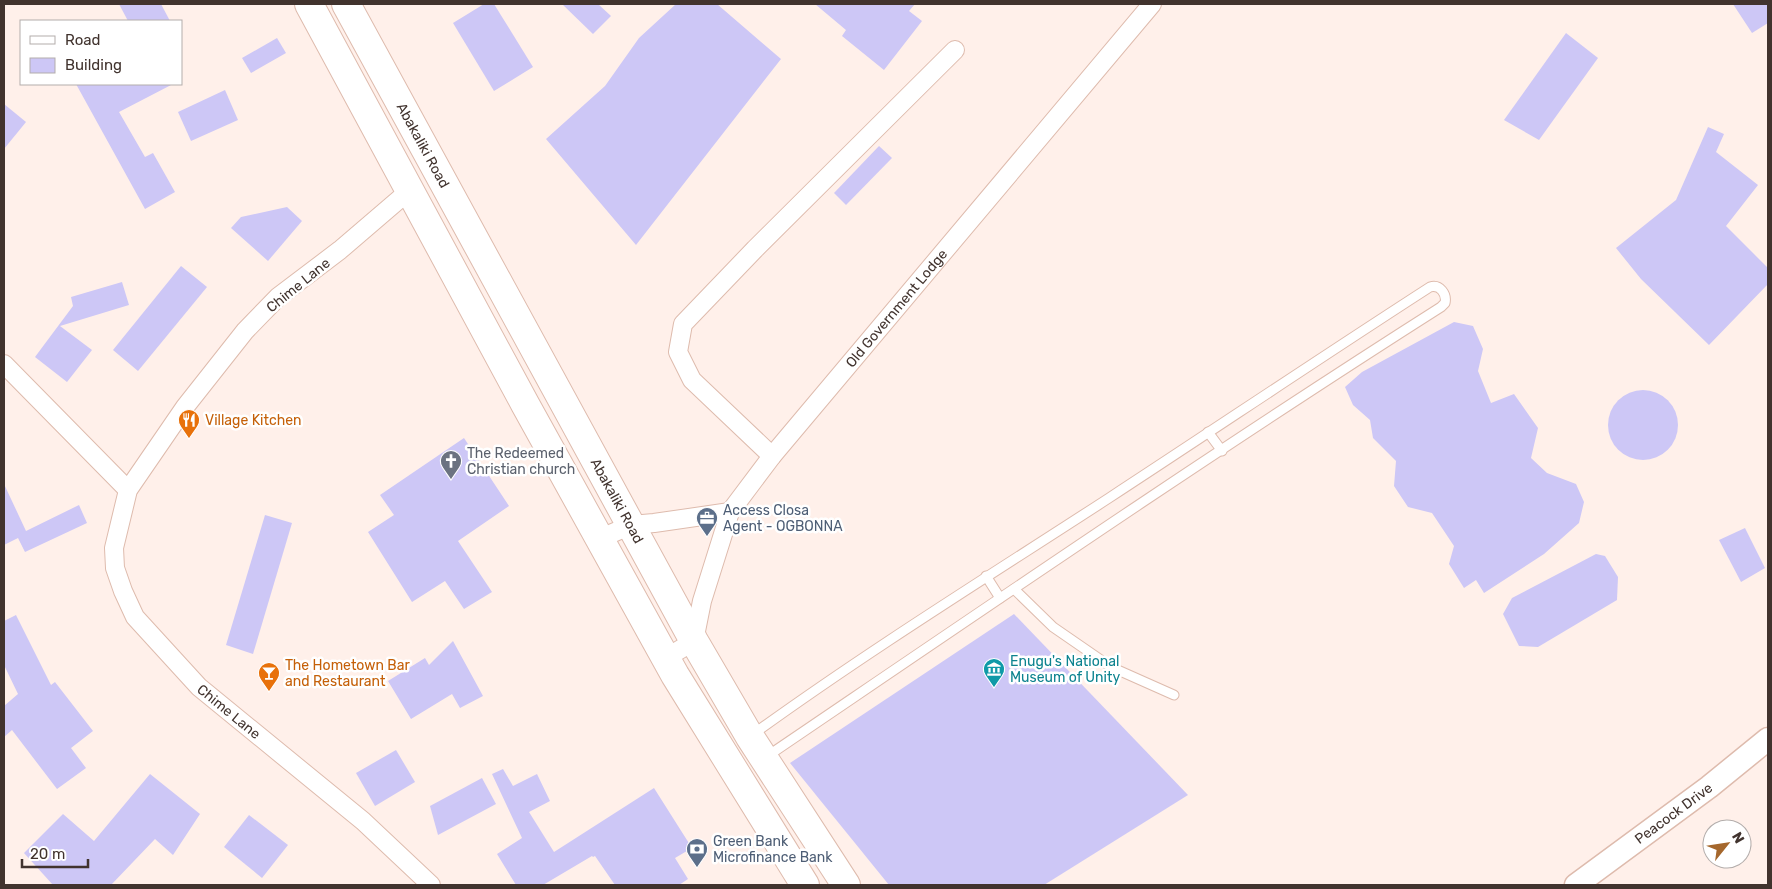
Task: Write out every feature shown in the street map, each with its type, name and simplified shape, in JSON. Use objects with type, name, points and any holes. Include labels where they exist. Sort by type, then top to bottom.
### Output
[{"type":"main road","points":[[310,4],[599,539],[666,658],[742,785],[805,885]]},
{"type":"main road","name":"Abakaliki Road","points":[[346,4],[694,642],[757,748],[846,885]]},
{"type":"street","name":"Old Government Lodge","points":[[694,642],[702,601],[730,512],[772,456],[1152,4]]},
{"type":"street","points":[[772,456],[692,380],[678,352],[684,324],[755,250],[955,50]]},
{"type":"street","name":"Chime Lane","points":[[410,190],[340,250],[278,298],[245,331],[185,406],[128,490],[114,548],[115,568],[135,616],[199,687],[363,821],[431,885]]},
{"type":"street","points":[[4,364],[128,490]]},
{"type":"street","points":[[599,539],[631,525],[730,512]]},
{"type":"street","points":[[666,658],[694,642]]},
{"type":"street","name":"Peacock Drive","points":[[1576,885],[1709,787],[1768,739]]},
{"type":"lane","points":[[1437,286],[1442,290],[1446,299],[1441,307],[1014,589],[757,748],[818,687],[1430,287],[1437,286]]},
{"type":"lane","points":[[1208,432],[1222,451]]},
{"type":"lane","points":[[986,576],[1000,598]]},
{"type":"lane","points":[[1014,589],[1053,627],[1111,667],[1174,695]]},
{"type":"building","points":[[119,4],[161,4],[169,20],[127,20]]},
{"type":"building","points":[[484,4],[494,4],[533,67],[494,91],[453,23]]},
{"type":"building","points":[[562,4],[598,4],[611,16],[593,34]]},
{"type":"building","points":[[676,4],[717,4],[781,59],[636,245],[546,139],[605,86],[639,38]]},
{"type":"building","points":[[815,4],[915,4],[909,11],[922,21],[884,70],[842,36],[846,30]]},
{"type":"building","points":[[1733,4],[1768,4],[1768,23],[1752,33]]},
{"type":"building","points":[[1566,33],[1598,58],[1539,140],[1504,120]]},
{"type":"building","points":[[277,38],[286,53],[251,73],[242,58]]},
{"type":"building","points":[[77,85],[171,85],[119,112],[145,157],[153,153],[175,192],[145,209]]},
{"type":"building","points":[[225,90],[238,120],[191,141],[178,112]]},
{"type":"building","points":[[4,104],[26,122],[4,149]]},
{"type":"building","points":[[1708,127],[1724,134],[1716,152],[1758,185],[1726,226],[1768,268],[1768,284],[1709,345],[1641,279],[1616,248],[1676,200]]},
{"type":"building","points":[[879,146],[892,158],[846,205],[834,193]]},
{"type":"building","points":[[287,207],[302,221],[268,261],[231,228],[241,217]]},
{"type":"building","points":[[181,266],[207,287],[138,371],[113,350]]},
{"type":"building","points":[[122,282],[129,305],[60,326],[92,350],[67,382],[35,357],[73,306],[71,297]]},
{"type":"building","points":[[1454,322],[1473,326],[1483,349],[1478,371],[1491,403],[1514,394],[1538,428],[1531,458],[1547,473],[1576,484],[1584,502],[1579,523],[1544,554],[1484,593],[1476,580],[1464,588],[1449,564],[1454,546],[1432,513],[1408,507],[1394,486],[1396,461],[1373,438],[1370,420],[1353,405],[1345,387],[1362,372]]},
{"type":"building","points":[[1636,390],[1650,390],[1663,396],[1672,405],[1678,418],[1676,438],[1668,450],[1650,460],[1636,460],[1623,454],[1614,445],[1608,432],[1608,418],[1614,405],[1623,396]]},
{"type":"building","points":[[464,438],[509,506],[458,541],[492,592],[464,609],[445,581],[412,602],[368,532],[394,515],[380,495]]},
{"type":"building","points":[[4,484],[26,531],[79,505],[87,523],[25,552],[18,538],[4,545]]},
{"type":"building","points":[[265,515],[292,523],[253,654],[226,645]]},
{"type":"building","points":[[1745,528],[1765,568],[1741,582],[1719,540]]},
{"type":"building","points":[[1596,554],[1605,556],[1618,577],[1617,600],[1538,647],[1519,646],[1503,614],[1512,598]]},
{"type":"building","name":"Enugu's National Museum of Unity","points":[[1014,614],[1188,795],[1044,885],[889,885],[790,763]]},
{"type":"building","points":[[16,615],[51,685],[55,682],[93,731],[71,748],[86,768],[57,789],[12,730],[4,737],[4,706],[18,694],[4,665],[4,621]]},
{"type":"building","points":[[453,641],[483,696],[460,708],[452,694],[411,719],[388,681],[425,658],[429,665]]},
{"type":"building","points":[[396,750],[415,782],[375,806],[356,773]]},
{"type":"building","points":[[503,769],[513,786],[537,774],[550,801],[529,812],[554,852],[654,788],[692,848],[675,858],[688,879],[679,885],[615,885],[595,856],[592,856],[543,885],[516,885],[497,854],[522,838],[492,774]]},
{"type":"building","points":[[150,774],[200,814],[173,855],[155,839],[111,885],[53,885],[24,853],[63,814],[94,841]]},
{"type":"building","points":[[482,778],[496,804],[438,835],[430,806]]},
{"type":"building","points":[[249,815],[288,845],[262,878],[224,847]]},
{"type":"place","name":"Village Kitchen","points":[[189,439]]},
{"type":"place","name":"The Redeemed Christian church","points":[[451,480]]},
{"type":"place","name":"Access Closa Agent - OGBONNA","points":[[707,537]]},
{"type":"place","name":"Enugu's National Museum of Unity","points":[[994,688]]},
{"type":"place","name":"The Hometown Bar and Restaurant","points":[[269,692]]},
{"type":"place","name":"Green Bank Microfinance Bank","points":[[697,868]]}]
